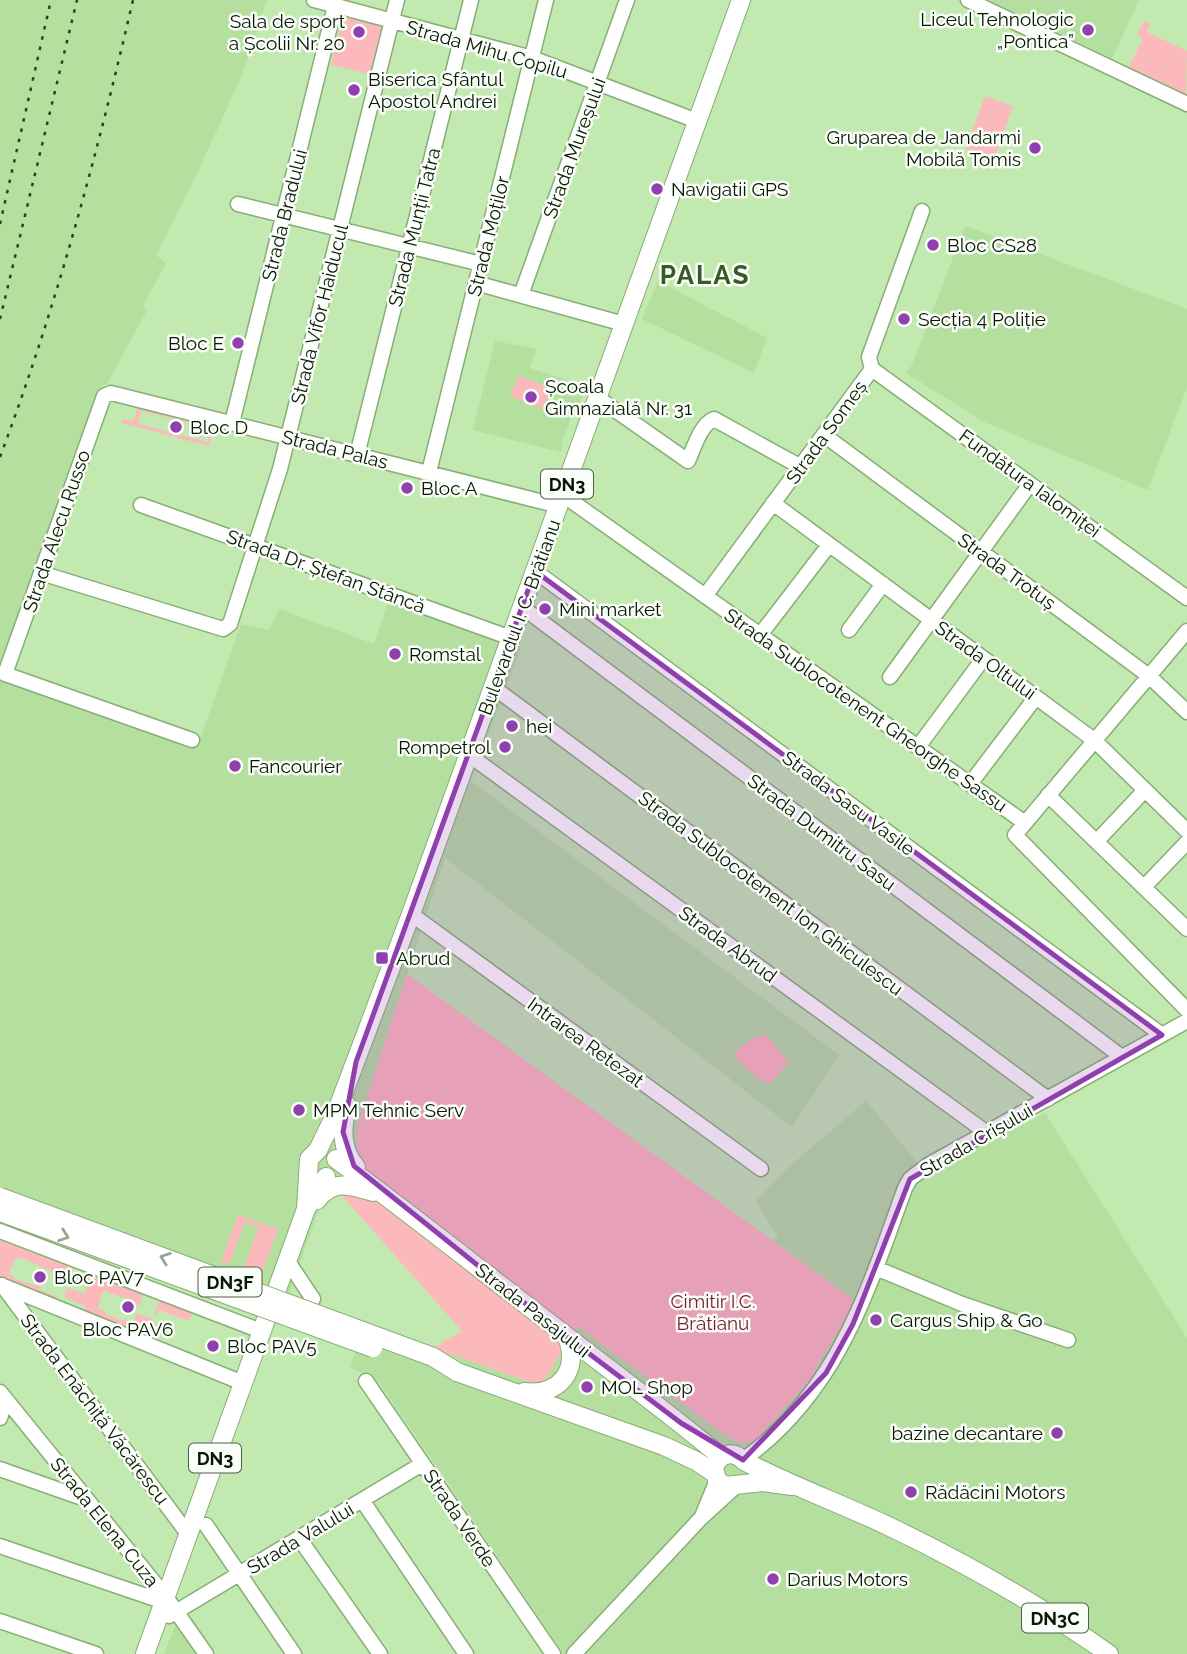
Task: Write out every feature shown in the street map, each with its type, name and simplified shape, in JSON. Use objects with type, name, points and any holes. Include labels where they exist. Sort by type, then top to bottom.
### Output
[{"type":"main road","name":"Bulevardul I. C. Brătianu","points":[[329,1154],[336,1113],[469,755],[741,0]]},
{"type":"main road","points":[[356,1062],[344,1119],[345,1150],[355,1166],[386,1196]]},
{"type":"main road","name":"Strada Pasajului","points":[[329,1154],[681,1423],[728,1464]]},
{"type":"main road","name":"DN3","points":[[145,1654],[156,1625],[169,1603],[188,1534],[306,1209],[327,1177],[337,1167],[329,1154],[309,1160],[306,1209]]},
{"type":"main road","points":[[309,1168],[314,1175],[327,1177]]},
{"type":"main road","name":"Strada Pasajului","points":[[327,1177],[358,1183],[386,1196]]},
{"type":"main road","points":[[299,1227],[319,1197],[332,1187],[349,1185],[386,1196]]},
{"type":"main road","name":"DN3F","points":[[0,1197],[433,1357],[457,1372]]},
{"type":"main road","name":"DN3F","points":[[0,1212],[430,1368],[457,1372],[664,1446],[728,1464]]},
{"type":"main road","points":[[510,1391],[537,1394],[562,1381],[573,1356],[568,1337]]},
{"type":"main road","points":[[728,1464],[747,1471],[737,1485],[724,1486],[728,1464]]},
{"type":"main road","name":"DN3C","points":[[728,1464],[792,1486],[885,1525],[968,1566],[1033,1604],[1109,1654]]},
{"type":"main road","name":"DN3C","points":[[737,1485],[763,1482],[792,1486]]},
{"type":"street","name":"Strada Vifor Haiducul","points":[[41,573],[223,629],[230,624],[289,437],[397,0]]},
{"type":"street","name":"Strada Munții Tatra","points":[[357,455],[471,0]]},
{"type":"street","name":"Strada Moților","points":[[429,472],[547,0]]},
{"type":"street","name":"Strada Mureșului","points":[[521,295],[627,0]]},
{"type":"street","points":[[968,0],[1187,104]]},
{"type":"street","name":"Strada Mihu Copilu","points":[[314,1],[532,58],[697,121]]},
{"type":"street","name":"Strada Bradului","points":[[232,423],[335,6]]},
{"type":"street","points":[[238,204],[481,264]]},
{"type":"street","name":"Strada Someș","points":[[705,596],[872,369],[869,357],[922,211]]},
{"type":"street","points":[[476,283],[624,324]]},
{"type":"street","name":"Fundătura Ialomiței","points":[[872,369],[1187,598]]},
{"type":"street","name":"Strada Palas","points":[[111,393],[357,455],[561,500]]},
{"type":"street","name":"Strada Alecu Russo","points":[[111,393],[104,397],[5,674],[192,740]]},
{"type":"street","points":[[598,398],[688,461],[704,427],[713,419],[801,467]]},
{"type":"street","name":"Strada Trotuș","points":[[824,435],[1149,676],[1187,712]]},
{"type":"street","points":[[890,677],[1030,484]]},
{"type":"street","name":"Strada Sublocotenent Gheorghe Sassu","points":[[561,500],[705,596],[1025,823],[1015,835],[1187,1010]]},
{"type":"street","name":"Strada Oltului","points":[[773,503],[1094,740],[1187,831]]},
{"type":"street","name":"Strada Dr. Ștefan Stâncă","points":[[141,505],[511,638]]},
{"type":"street","points":[[760,635],[829,545]]},
{"type":"street","name":"Strada Sasu Vasile","points":[[535,570],[1162,1035]]},
{"type":"street","points":[[849,629],[883,584]]},
{"type":"street","name":"Strada Dumitru Sasu","points":[[522,607],[1122,1057]]},
{"type":"street","points":[[1025,823],[1187,631]]},
{"type":"street","points":[[918,747],[984,659]]},
{"type":"street","name":"Strada Sublocotenent Ion Ghiculescu","points":[[493,687],[1048,1099]]},
{"type":"street","points":[[970,784],[1036,697]]},
{"type":"street","name":"Strada Abrud","points":[[469,755],[986,1133]]},
{"type":"street","points":[[1097,841],[1145,790]]},
{"type":"street","points":[[1048,794],[1187,929]]},
{"type":"street","points":[[1144,887],[1187,842]]},
{"type":"street","name":"Intrarea Retezat","points":[[411,914],[761,1169]]},
{"type":"street","name":"Strada Crișului","points":[[728,1464],[776,1430],[809,1396],[826,1373],[853,1324],[910,1179],[928,1165],[1187,1021]]},
{"type":"street","points":[[0,1231],[261,1331]]},
{"type":"street","points":[[287,1260],[313,1299]]},
{"type":"street","points":[[876,1268],[962,1304],[1068,1340]]},
{"type":"street","points":[[1,1284],[243,1383]]},
{"type":"street","name":"Strada Enăchiță Văcărescu","points":[[1,1284],[188,1534]]},
{"type":"street","name":"Strada Verde","points":[[366,1381],[553,1654]]},
{"type":"street","points":[[0,1418],[2,1396]]},
{"type":"street","name":"Strada Elena Cuza","points":[[2,1396],[87,1499],[206,1654]]},
{"type":"street","name":"Strada Valului","points":[[169,1603],[239,1574],[422,1464]]},
{"type":"street","points":[[701,1518],[728,1464]]},
{"type":"street","points":[[0,1469],[87,1499]]},
{"type":"street","points":[[574,1654],[701,1518],[737,1485]]},
{"type":"street","points":[[362,1500],[466,1654]]},
{"type":"street","points":[[206,1525],[294,1654]]},
{"type":"street","points":[[299,1538],[380,1654]]},
{"type":"street","points":[[0,1546],[169,1603]]},
{"type":"street","points":[[0,1621],[96,1654]]},
{"type":"highlighted area","points":[[535,571],[1162,1035],[910,1179],[853,1324],[826,1373],[743,1460],[681,1423],[567,1337],[354,1166],[343,1132],[356,1062]]},
{"type":"shaded area","points":[[0,0],[267,0],[242,75],[156,255],[166,263],[143,306],[147,310],[107,384],[103,384],[0,676]]},
{"type":"shaded area","name":"Liceul Tehnologic „Pontica”","points":[[989,0],[1139,0],[1112,59]]},
{"type":"shaded area","points":[[965,226],[1187,309],[1187,387],[1148,490],[984,422],[906,373],[912,365]]},
{"type":"shaded area","points":[[658,281],[767,338],[754,373],[642,319]]},
{"type":"shaded area","name":"Școala Gimnazială Nr. 31","points":[[495,341],[536,349],[530,368],[586,386],[577,410],[574,409],[561,452],[473,430]]},
{"type":"shaded area","points":[[389,600],[521,648],[471,781],[839,1055],[792,1127],[445,858],[357,1128],[357,1153],[344,1187],[324,1195],[278,1325],[0,1222],[0,676],[197,748],[241,624],[269,630],[279,609],[374,644]]},
{"type":"shaded area","points":[[866,1101],[927,1174],[1045,1113],[1187,1338],[1187,1654],[564,1654],[379,1382],[350,1367],[366,1324],[541,1386],[576,1325],[728,1437],[740,1443],[754,1441],[808,1382],[855,1301],[773,1240],[778,1237],[756,1201],[790,1166]]},
{"type":"shaded area","points":[[179,1616],[204,1654],[164,1654]]},
{"type":"green space","points":[[343,16],[385,26],[373,75],[331,65]]},
{"type":"green space","points":[[1144,21],[1150,24],[1147,32],[1187,51],[1186,94],[1129,67],[1143,38],[1137,35]]},
{"type":"green space","points":[[985,96],[1013,106],[994,159],[966,149]]},
{"type":"green space","points":[[518,376],[551,388],[543,409],[510,396]]},
{"type":"green space","points":[[138,405],[214,424],[209,446],[121,423],[122,419],[134,421]],"holes":[[[141,411],[211,428],[208,442],[138,424]]]},
{"type":"green space","name":"Cimitir I.C. Brătianu","points":[[407,974],[855,1301],[808,1382],[754,1441],[740,1443],[728,1437],[577,1326],[541,1386],[433,1348],[462,1331],[336,1189],[344,1187],[357,1153],[357,1128]]},
{"type":"green space","points":[[766,1035],[787,1060],[786,1066],[770,1083],[760,1080],[734,1057],[747,1042]]},
{"type":"green space","points":[[238,1215],[278,1229],[259,1282],[241,1276],[259,1226],[245,1222],[229,1264],[221,1261]]},
{"type":"green space","points":[[0,1236],[195,1308],[189,1321],[159,1310],[156,1315],[154,1314],[161,1297],[143,1293],[140,1306],[131,1300],[103,1291],[98,1308],[106,1314],[133,1322],[137,1313],[154,1320],[137,1334],[83,1313],[85,1306],[64,1297],[67,1288],[85,1294],[91,1271],[73,1267],[70,1280],[65,1278],[65,1275],[38,1267],[39,1265],[22,1258],[15,1258],[9,1274],[14,1276],[14,1279],[41,1287],[40,1290],[58,1297],[56,1302],[0,1278]]},
{"type":"railway","points":[[0,224],[51,0]]},
{"type":"railway","points":[[0,319],[77,0]]},
{"type":"railway","points":[[0,457],[39,345],[74,231],[133,0]]},
{"type":"place","name":"Liceul Tehnologic „Pontica”","points":[[1088,30]]},
{"type":"place","name":"Sala de sport a Școlii Nr. 20","points":[[359,32]]},
{"type":"place","name":"Biserica Sfântul Apostol Andrei","points":[[354,90]]},
{"type":"place","name":"Gruparea de Jandarmi Mobilă Tomis","points":[[1035,148]]},
{"type":"place","name":"Navigatii GPS","points":[[657,189]]},
{"type":"place","name":"Bloc CS28","points":[[933,245]]},
{"type":"place","name":"Secția 4 Poliție","points":[[904,319]]},
{"type":"place","name":"Bloc E","points":[[238,343]]},
{"type":"place","name":"Școala Gimnazială Nr. 31","points":[[531,397]]},
{"type":"place","name":"Bloc D","points":[[176,427]]},
{"type":"place","name":"Bloc A","points":[[407,488]]},
{"type":"place","name":"Mini market","points":[[545,609]]},
{"type":"place","name":"Romstal","points":[[395,654]]},
{"type":"place","name":"hei","points":[[512,726]]},
{"type":"place","name":"Rompetrol","points":[[505,747]]},
{"type":"place","name":"Fancourier","points":[[235,766]]},
{"type":"place","name":"Abrud","points":[[382,958]]},
{"type":"place","name":"MPM Tehnic Serv","points":[[299,1110]]},
{"type":"place","name":"Bloc PAV7","points":[[40,1277]]},
{"type":"place","name":"Bloc PAV6","points":[[128,1307]]},
{"type":"place","name":"Cargus Ship & Go","points":[[876,1320]]},
{"type":"place","name":"Bloc PAV5","points":[[213,1346]]},
{"type":"place","name":"MOL Shop","points":[[587,1387]]},
{"type":"place","name":"bazine decantare","points":[[1057,1433]]},
{"type":"place","name":"Rădăcini Motors","points":[[911,1492]]},
{"type":"place","name":"Darius Motors","points":[[773,1579]]},
{"type":"district","name":"PALAS","points":[[705,275]]}]
